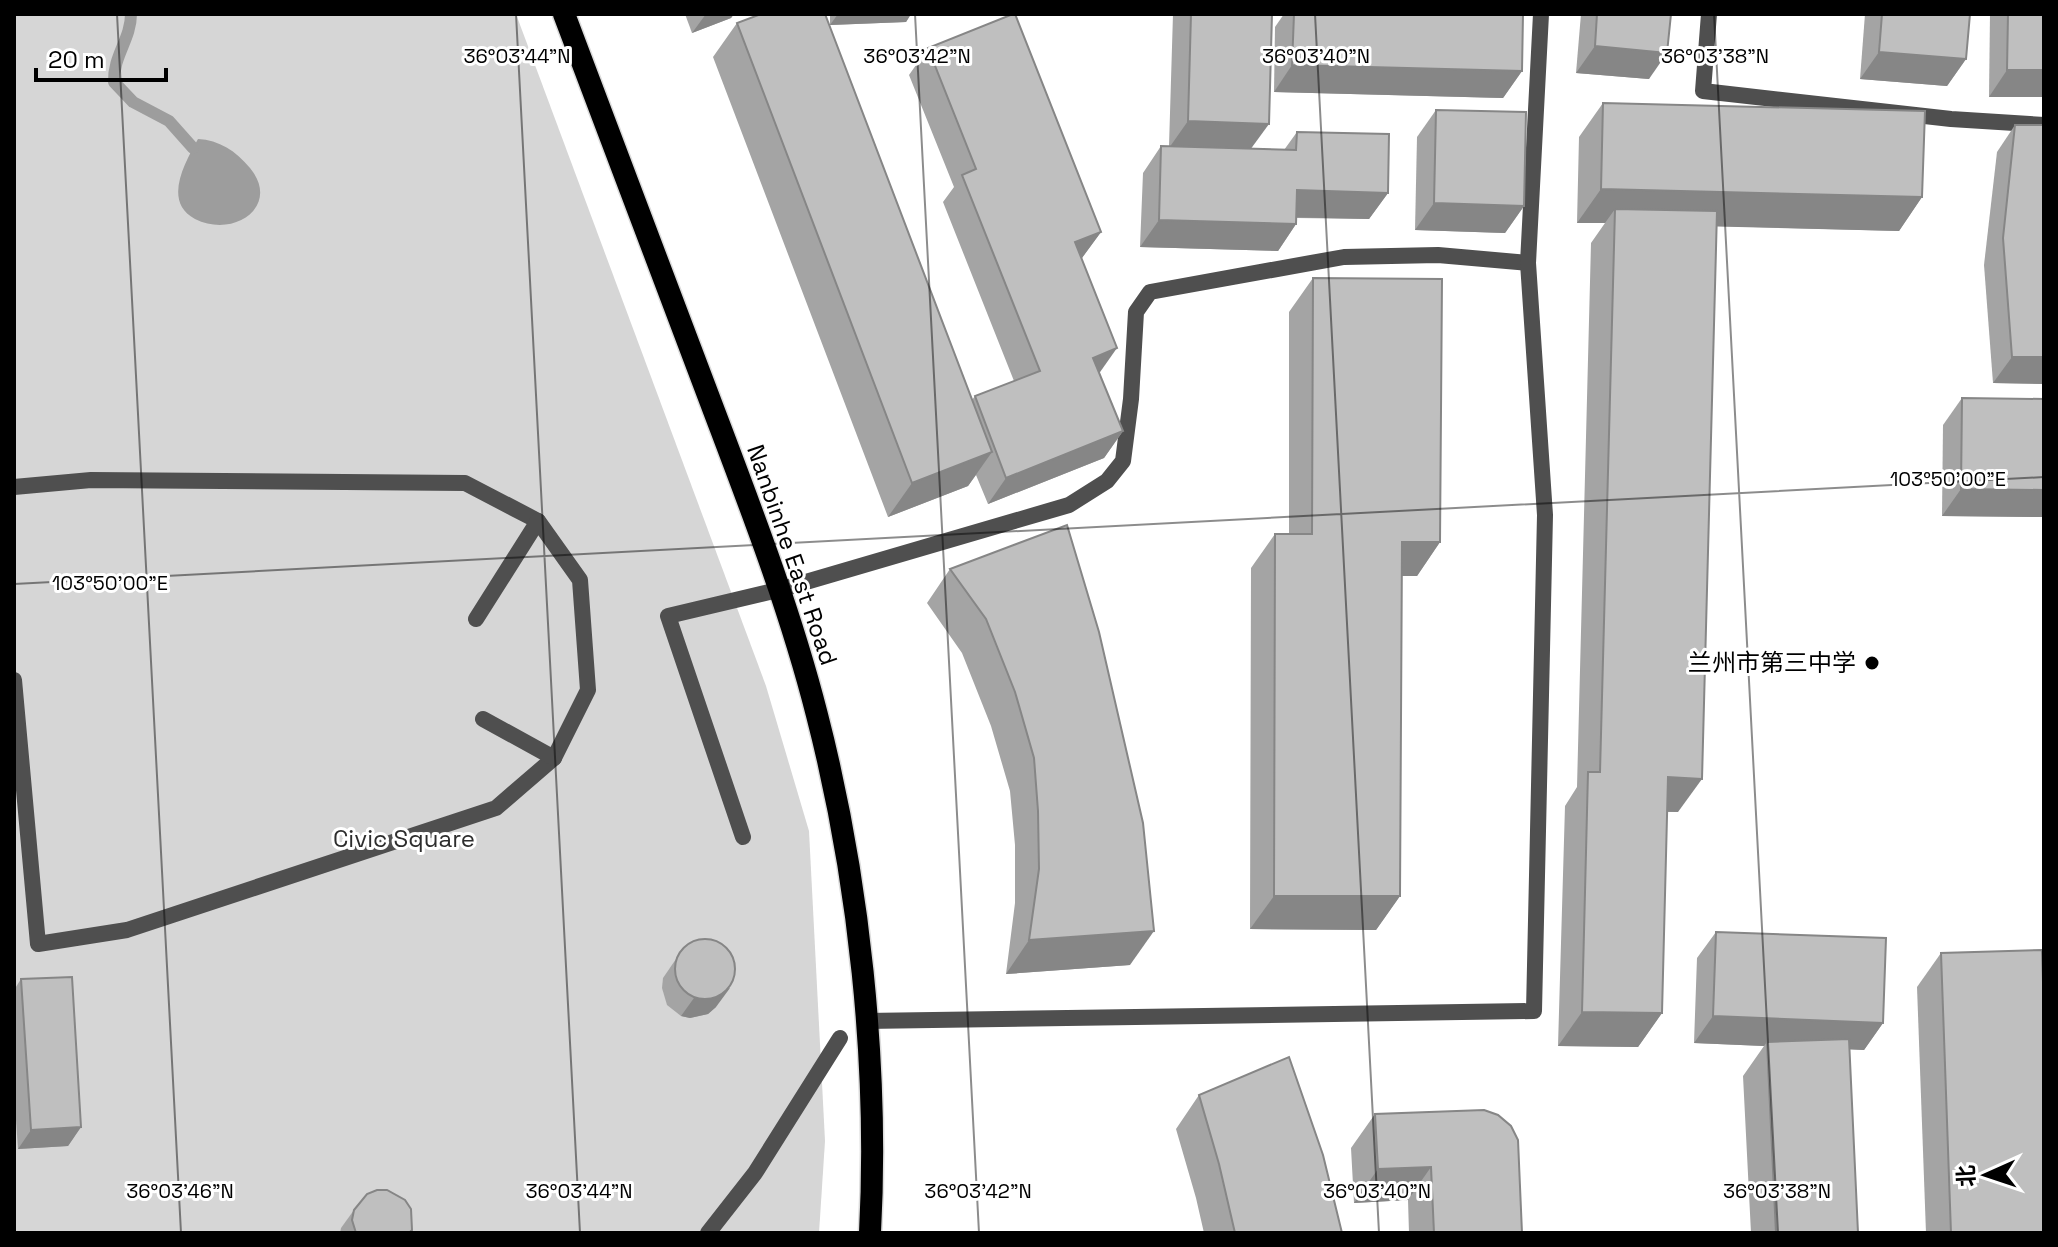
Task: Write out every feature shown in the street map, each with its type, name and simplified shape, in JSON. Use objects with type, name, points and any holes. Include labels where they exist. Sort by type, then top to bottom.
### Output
[{"type":"highway","name":"Nanbinhe East Road","points":[[564,14],[782,589],[818,716],[844,840],[859,945],[872,1195],[870,1233]]},
{"type":"street","points":[[865,1021],[1534,1011],[1545,515],[1528,263],[1541,14]]},
{"type":"street","points":[[1709,14],[1703,91],[1951,119],[2044,125]]},
{"type":"street","points":[[743,837],[668,616],[782,589],[1069,505],[1107,481],[1123,461],[1131,399],[1136,312],[1150,292],[1344,257],[1438,255],[1528,263]]},
{"type":"street","points":[[14,487],[91,480],[465,483],[538,521],[580,580],[588,690],[554,758],[496,808],[127,930],[38,944],[14,680]]},
{"type":"street","points":[[476,619],[538,521]]},
{"type":"street","points":[[483,719],[554,758]]},
{"type":"street","points":[[708,1233],[755,1173],[840,1038]]},
{"type":"green space","name":"Civic Square","points":[[14,14],[516,14],[766,686],[809,831],[825,1141],[819,1233],[14,1233]]},
{"type":"shaded area","points":[[198,139],[220,144],[239,156],[250,168],[258,182],[260,194],[257,206],[249,215],[225,225],[210,224],[185,212],[178,193],[179,182]]},
{"type":"building","points":[[761,14],[825,14],[992,452],[912,483],[737,23]]},
{"type":"building","points":[[1013,14],[1101,232],[1075,242],[1117,348],[1093,358],[1123,431],[1006,478],[975,396],[1040,371],[962,175],[976,169],[928,48]]},
{"type":"building","points":[[1191,14],[1272,14],[1269,124],[1188,121]]},
{"type":"building","points":[[1294,14],[1523,14],[1522,71],[1292,65]]},
{"type":"building","points":[[1597,14],[1671,14],[1667,53],[1595,46]]},
{"type":"building","points":[[1882,14],[1970,14],[1966,59],[1879,52]]},
{"type":"building","points":[[2008,14],[2044,14],[2044,70],[2007,70]]},
{"type":"building","points":[[1603,103],[1925,111],[1922,197],[1601,189]]},
{"type":"building","points":[[1436,110],[1526,112],[1524,206],[1434,203]]},
{"type":"building","points":[[2015,125],[2044,125],[2044,357],[2012,357],[2003,238]]},
{"type":"building","points":[[1297,132],[1389,134],[1388,193],[1297,190],[1296,224],[1159,220],[1161,146],[1296,150]]},
{"type":"building","points":[[1615,209],[1717,211],[1702,779],[1668,777],[1662,1013],[1582,1012],[1588,772],[1600,772]]},
{"type":"building","points":[[1313,278],[1442,279],[1440,542],[1402,542],[1400,896],[1274,896],[1275,534],[1312,534]]},
{"type":"building","points":[[1962,398],[2044,399],[2044,490],[1961,489]]},
{"type":"building","points":[[1067,525],[1099,632],[1143,823],[1154,931],[1029,940],[1039,869],[1034,758],[1015,692],[986,619],[950,569]]},
{"type":"building","points":[[1716,932],[1886,938],[1883,1023],[1713,1016]]},
{"type":"building","points":[[705,939],[726,948],[735,969],[726,990],[705,999],[684,990],[675,969],[684,948]]},
{"type":"building","points":[[2042,950],[2044,1233],[1951,1233],[1941,953]]},
{"type":"building","points":[[72,977],[81,1127],[31,1130],[21,979]]},
{"type":"building","points":[[1849,1039],[1858,1233],[1776,1233],[1767,1042]]},
{"type":"building","points":[[1289,1057],[1323,1155],[1342,1233],[1235,1233],[1199,1095]]},
{"type":"building","points":[[1484,1110],[1498,1115],[1511,1126],[1518,1140],[1522,1233],[1434,1233],[1431,1167],[1378,1169],[1375,1114]]},
{"type":"building","points":[[387,1190],[405,1200],[411,1209],[412,1230],[409,1233],[356,1233],[352,1220],[354,1210],[367,1194]]},
{"type":"waterway","points":[[131,14],[116,64],[114,82],[133,102],[169,121],[193,148]]},
{"type":"place","name":"兰州市第三中学","points":[[1872,663]]}]
